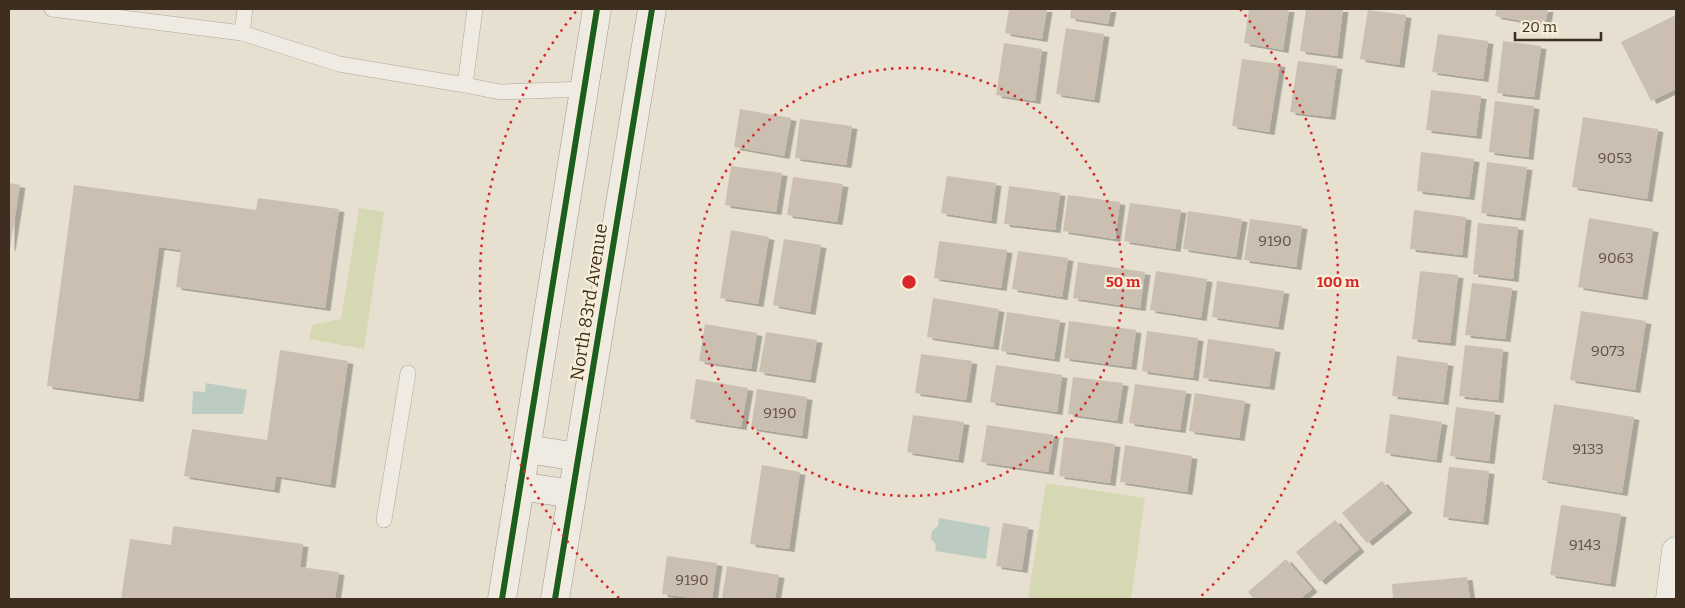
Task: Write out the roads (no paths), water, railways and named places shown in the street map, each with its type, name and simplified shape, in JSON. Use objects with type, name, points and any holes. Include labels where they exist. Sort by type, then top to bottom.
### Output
[{"type":"main road","points":[[502,599],[597,9]]},
{"type":"main road","name":"North 83rd Avenue","points":[[555,599],[652,9]]},
{"type":"main road","points":[[527,449],[578,457]]},
{"type":"main road","points":[[520,486],[572,494]]},
{"type":"main road","points":[[1670,599],[1676,551]]},
{"type":"lane","points":[[52,9],[242,33],[339,64],[500,92],[584,89]]},
{"type":"lane","points":[[242,33],[245,9]]},
{"type":"lane","points":[[465,85],[475,9]]},
{"type":"lane","points":[[384,520],[408,373]]}]
